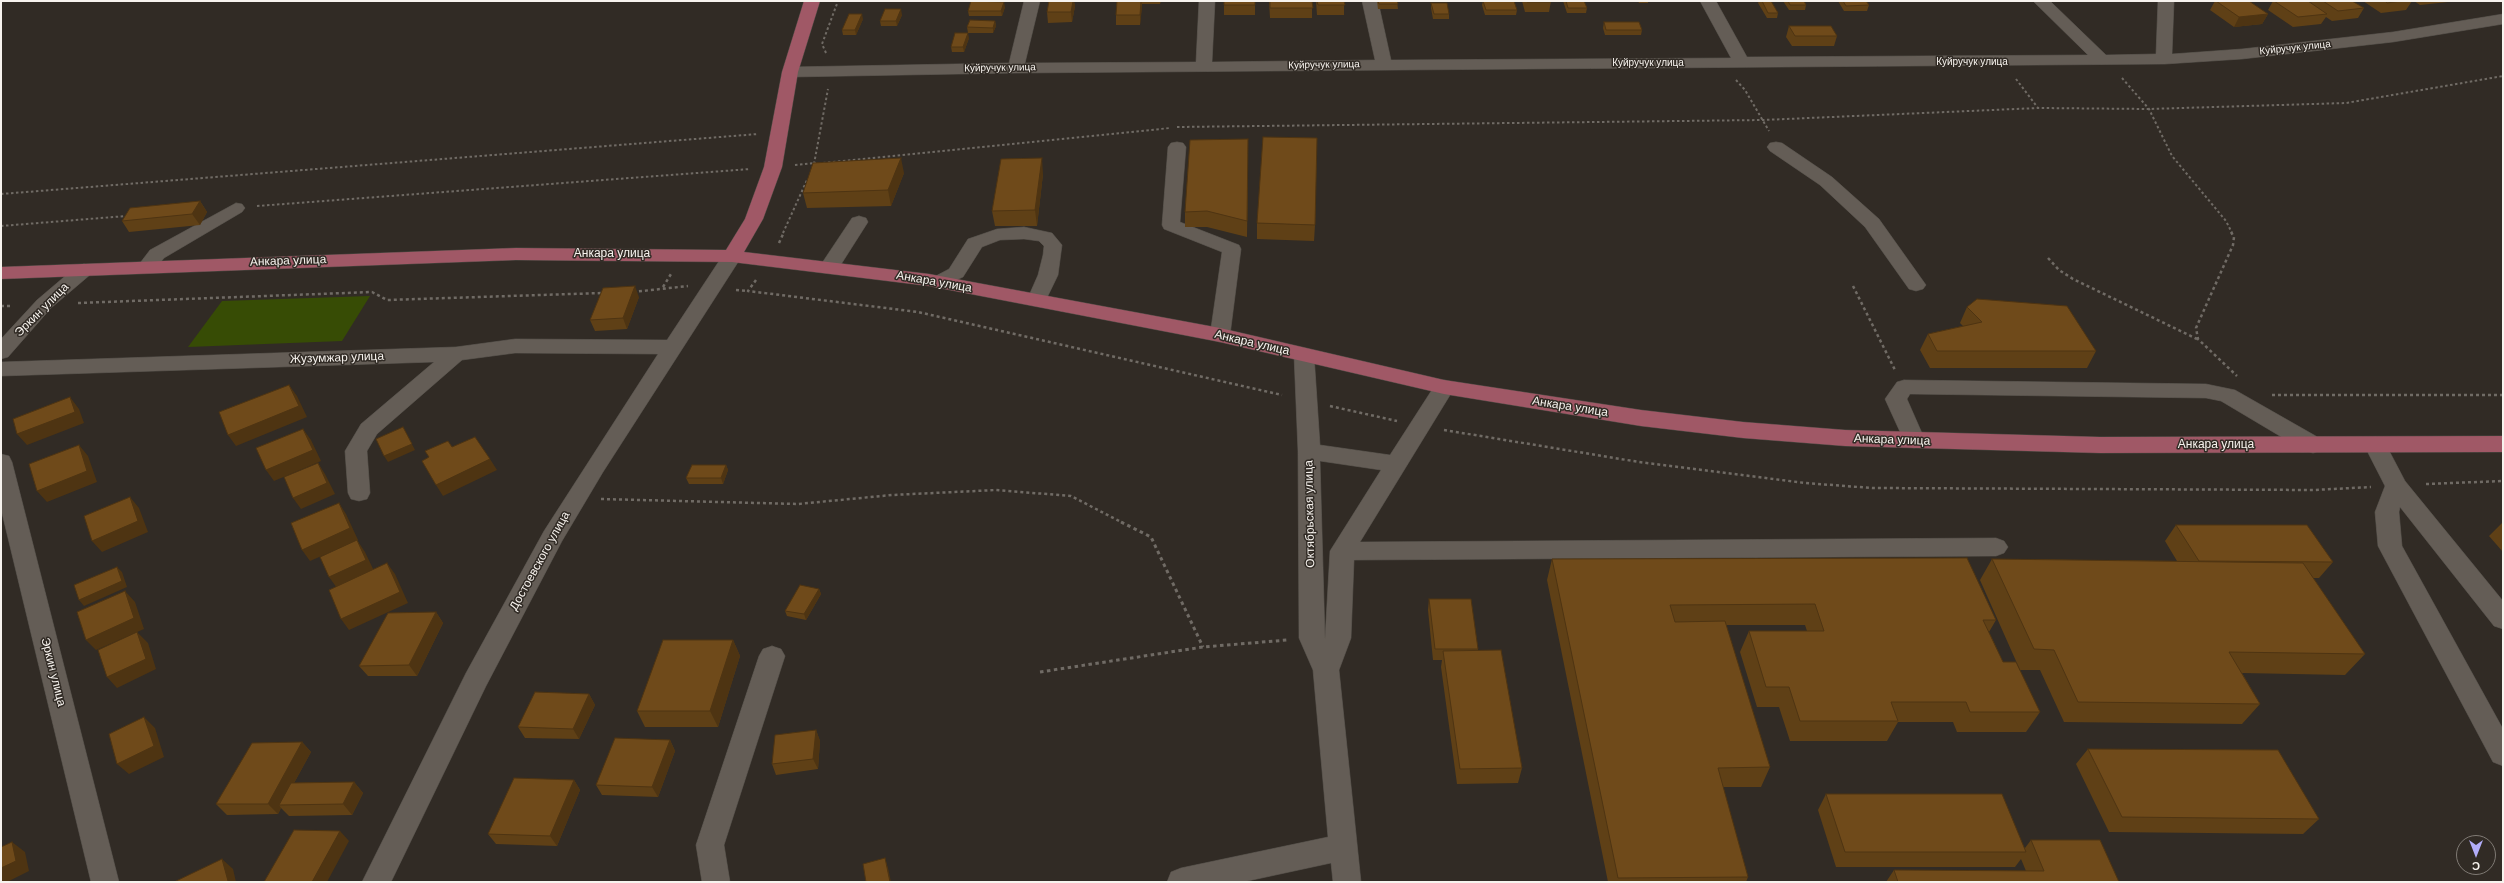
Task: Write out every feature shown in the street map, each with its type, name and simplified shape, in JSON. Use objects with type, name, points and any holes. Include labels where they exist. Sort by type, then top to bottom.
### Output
[{"type":"main road","points":[[732,256],[754,219],[773,167],[790,72],[812,1]]},
{"type":"main road","name":"Анкара улица","points":[[1,273],[516,254],[732,256],[830,266],[939,282],[1220,335],[1444,387],[1649,419],[1837,438],[2100,445],[2503,444]]},
{"type":"street","points":[[1016,68],[1032,1]]},
{"type":"street","points":[[1204,67],[1206,1]]},
{"type":"street","points":[[1370,1],[1384,65]]},
{"type":"street","points":[[1708,1],[1742,62]]},
{"type":"street","points":[[2041,1],[2102,60]]},
{"type":"street","points":[[2165,59],[2163,50],[2166,1]]},
{"type":"street","name":"Куйручук улица","points":[[790,72],[1016,68],[2165,59],[2242,54],[2393,37],[2503,19]]},
{"type":"street","points":[[1177,147],[1171,225],[1232,249],[1220,335]]},
{"type":"street","points":[[1776,147],[1826,181],[1872,223],[1916,284]]},
{"type":"street","points":[[147,267],[157,254],[236,208]]},
{"type":"street","points":[[830,266],[859,222]]},
{"type":"street","points":[[939,282],[956,273],[975,243],[997,235],[1024,233],[1045,237],[1053,245],[1053,255],[1048,276],[1037,300]]},
{"type":"street","name":"Достоевского улица","points":[[376,882],[475,681],[575,498],[732,256]]},
{"type":"street","name":"Эркин улица","points":[[1,352],[44,304],[84,270]]},
{"type":"street","name":"Жузумжар улица","points":[[1,369],[456,354],[515,346],[672,347]]},
{"type":"street","points":[[359,492],[356,450],[369,429],[456,354]]},
{"type":"street","name":"Октябрьская улица","points":[[1304,355],[1309,451],[1312,638],[1326,670],[1345,847],[1347,882]]},
{"type":"street","name":"Октябрьская улица","points":[[1326,670],[1338,638],[1342,551],[1444,387]]},
{"type":"street","points":[[1914,440],[1896,399],[1904,387],[2206,391],[2234,387],[2313,444]]},
{"type":"street","points":[[2375,445],[2396,486],[2503,619]]},
{"type":"street","points":[[1309,451],[1395,464]]},
{"type":"street","name":"Эркин улица","points":[[1,462],[105,882]]},
{"type":"street","points":[[2396,486],[2387,512],[2390,546],[2503,754]]},
{"type":"street","points":[[1342,551],[1996,547]]},
{"type":"street","points":[[716,882],[710,845],[772,656]]},
{"type":"street","points":[[1181,882],[1345,847]]},
{"type":"path","points":[[812,170],[815,164],[831,71],[822,44],[838,1]]},
{"type":"path","points":[[236,208],[815,164],[1201,125],[1763,120],[2038,108],[2149,109],[2346,102],[2503,76]]},
{"type":"path","points":[[2123,80],[2149,109],[2153,121],[2172,156],[2226,221],[2234,237],[2234,246],[2196,328],[2198,340]]},
{"type":"path","points":[[2020,84],[2038,108]]},
{"type":"path","points":[[1745,90],[1763,120]]},
{"type":"path","points":[[1,194],[780,132]]},
{"type":"path","points":[[778,245],[809,177]]},
{"type":"path","points":[[1,226],[127,216]]},
{"type":"path","points":[[2048,258],[2059,270],[2073,279],[2198,340],[2234,387],[2503,395]]},
{"type":"path","points":[[663,287],[674,270]]},
{"type":"path","points":[[748,291],[756,280]]},
{"type":"path","points":[[628,292],[651,291],[663,287],[690,286]]},
{"type":"path","points":[[1853,286],[1904,387]]},
{"type":"path","points":[[728,289],[918,312],[1282,395]]},
{"type":"path","points":[[1,306],[372,292],[387,300],[604,293]]},
{"type":"path","points":[[1323,405],[1404,423]]},
{"type":"path","points":[[1438,429],[1640,462],[1805,483],[1872,488],[2314,490],[2503,481]]},
{"type":"path","points":[[575,498],[798,504],[892,495],[996,490],[1072,496],[1151,537],[1203,646]]},
{"type":"path","points":[[1040,672],[1203,646],[1312,638]]},
{"type":"green space","points":[[370,296],[342,341],[188,347],[222,301]]},
{"type":"building","points":[[971,1],[1004,2],[1001,11],[968,11]]},
{"type":"building","points":[[1049,1],[1073,1],[1071,12],[1047,12]]},
{"type":"building","points":[[1117,1],[1141,1],[1140,15],[1116,15]]},
{"type":"building","points":[[1224,1],[1255,1],[1255,5],[1224,5]]},
{"type":"building","points":[[1270,1],[1312,1],[1313,8],[1270,8]]},
{"type":"building","points":[[1317,1],[1344,1],[1345,5],[1318,5]]},
{"type":"building","points":[[1378,1],[1397,1],[1398,4],[1379,4]]},
{"type":"building","points":[[1483,1],[1514,1],[1517,10],[1486,10]]},
{"type":"building","points":[[1526,1],[1551,1],[1551,2],[1527,2]]},
{"type":"building","points":[[1566,1],[1584,1],[1587,8],[1568,8]]},
{"type":"building","points":[[1762,1],[1771,1],[1778,13],[1768,13]]},
{"type":"building","points":[[1788,1],[1804,1],[1806,5],[1790,5]]},
{"type":"building","points":[[1843,1],[1866,1],[1869,5],[1846,6]]},
{"type":"building","points":[[2216,1],[2249,1],[2268,14],[2239,17]]},
{"type":"building","points":[[2274,1],[2308,1],[2327,14],[2298,17]]},
{"type":"building","points":[[2323,1],[2352,1],[2364,8],[2338,11]]},
{"type":"building","points":[[2385,1],[2401,1],[2387,3]]},
{"type":"building","points":[[1431,3],[1447,3],[1449,14],[1434,14]]},
{"type":"building","points":[[885,9],[901,9],[896,21],[880,21]]},
{"type":"building","points":[[849,14],[862,14],[855,30],[842,30]]},
{"type":"building","points":[[970,20],[995,21],[993,28],[967,27]]},
{"type":"building","points":[[1604,22],[1639,22],[1642,30],[1606,30]]},
{"type":"building","points":[[1789,26],[1831,26],[1837,36],[1795,36]]},
{"type":"building","points":[[955,33],[968,33],[963,47],[951,47]]},
{"type":"building","points":[[1263,137],[1317,138],[1315,225],[1257,223]]},
{"type":"building","points":[[1248,139],[1247,221],[1207,211],[1185,212],[1190,140]]},
{"type":"building","points":[[901,158],[888,190],[803,193],[813,163]]},
{"type":"building","points":[[1042,158],[1035,210],[992,211],[1001,159]]},
{"type":"building","points":[[200,201],[192,214],[122,221],[130,208]]},
{"type":"building","points":[[635,286],[623,318],[590,320],[603,288]]},
{"type":"building","points":[[1977,299],[2067,306],[2096,351],[1937,351],[1928,334],[1982,322],[1967,307]]},
{"type":"building","points":[[289,385],[299,406],[228,435],[219,412]]},
{"type":"building","points":[[70,397],[75,412],[17,434],[13,419]]},
{"type":"building","points":[[403,427],[412,444],[384,456],[376,439]]},
{"type":"building","points":[[303,429],[313,450],[266,470],[256,448]]},
{"type":"building","points":[[475,437],[490,459],[436,485],[422,461],[429,457],[425,451],[448,441],[452,447]]},
{"type":"building","points":[[79,445],[87,471],[37,491],[29,464]]},
{"type":"building","points":[[318,463],[327,483],[293,498],[284,477]]},
{"type":"building","points":[[692,465],[726,465],[721,478],[686,478]]},
{"type":"building","points":[[130,497],[138,521],[92,541],[84,516]]},
{"type":"building","points":[[339,503],[350,528],[302,550],[291,523]]},
{"type":"building","points":[[2176,525],[2307,525],[2333,562],[2199,561]]},
{"type":"building","points":[[357,540],[366,560],[329,577],[320,557]]},
{"type":"building","points":[[1967,558],[1996,620],[1983,620],[2003,662],[2016,662],[2040,712],[1970,712],[1966,702],[1891,702],[1898,721],[1800,721],[1789,687],[1766,687],[1749,631],[1824,631],[1815,604],[1670,605],[1675,622],[1725,621],[1770,767],[1718,768],[1748,877],[1618,878],[1552,559]]},
{"type":"building","points":[[1992,559],[2303,563],[2365,654],[2229,652],[2260,704],[2078,702],[2054,650],[2034,649]]},
{"type":"building","points":[[387,563],[400,592],[341,619],[329,590]]},
{"type":"building","points":[[117,567],[122,581],[79,600],[74,585]]},
{"type":"building","points":[[800,585],[819,589],[804,614],[785,611]]},
{"type":"building","points":[[125,591],[134,618],[86,640],[77,612]]},
{"type":"building","points":[[1429,599],[1471,599],[1478,649],[1435,649]]},
{"type":"building","points":[[436,612],[409,665],[359,666],[388,613]]},
{"type":"building","points":[[137,632],[146,659],[107,677],[98,650]]},
{"type":"building","points":[[663,640],[733,640],[710,711],[637,711]]},
{"type":"building","points":[[1501,650],[1522,768],[1460,769],[1443,651]]},
{"type":"building","points":[[535,692],[589,694],[573,729],[518,727]]},
{"type":"building","points":[[144,717],[154,746],[117,764],[109,734]]},
{"type":"building","points":[[816,730],[813,759],[772,764],[775,735]]},
{"type":"building","points":[[615,738],[670,740],[652,787],[596,785]]},
{"type":"building","points":[[302,742],[268,804],[216,804],[252,743]]},
{"type":"building","points":[[2088,749],[2278,750],[2319,819],[2122,817]]},
{"type":"building","points":[[514,778],[574,780],[550,836],[488,834]]},
{"type":"building","points":[[354,782],[343,804],[279,805],[291,783]]},
{"type":"building","points":[[1826,794],[2002,794],[2026,852],[1845,852]]},
{"type":"building","points":[[294,830],[340,831],[312,882],[264,882]]},
{"type":"building","points":[[2031,840],[2100,840],[2119,882],[1898,882],[1894,870],[2044,871]]},
{"type":"building","points":[[12,842],[16,861],[1,868],[1,847]]},
{"type":"building","points":[[885,858],[890,882],[866,882],[863,864]]},
{"type":"building","points":[[222,859],[227,882],[174,882]]}]
